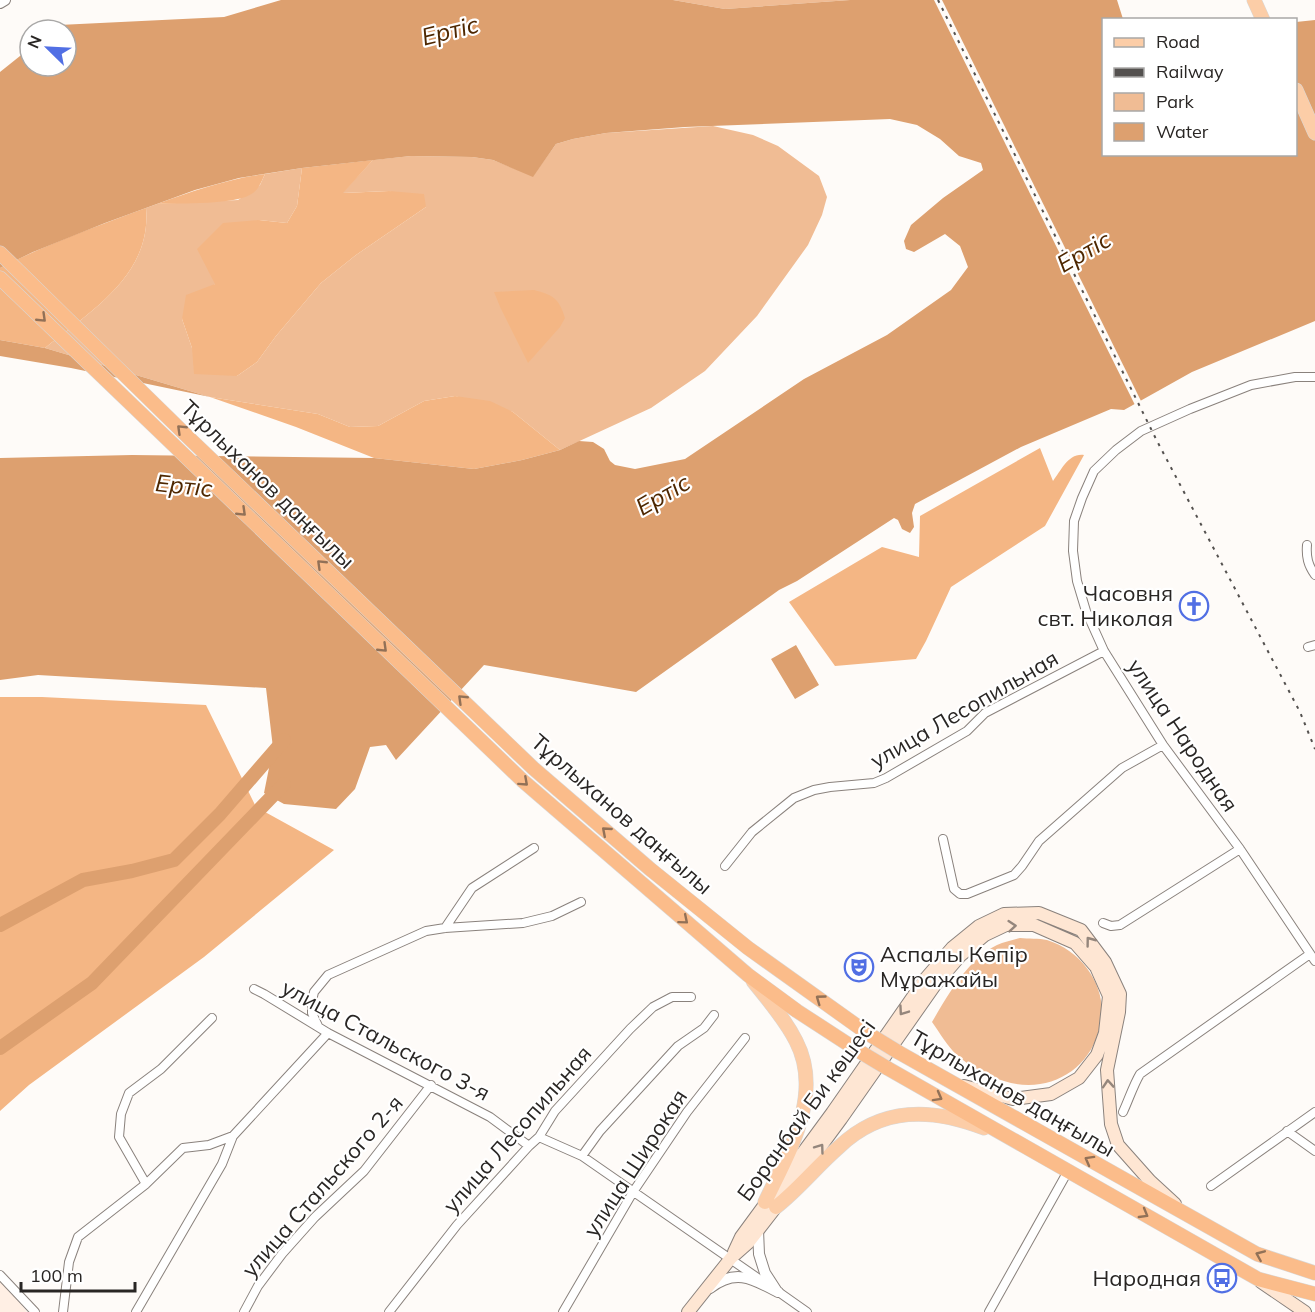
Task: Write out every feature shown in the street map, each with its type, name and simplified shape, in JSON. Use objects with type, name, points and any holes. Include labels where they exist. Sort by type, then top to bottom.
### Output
[{"type":"highway","name":"Тұрлыханов даңғылы","points":[[0,253],[533,768],[650,869],[748,948],[867,1033],[951,1083],[1257,1254],[1315,1273]]},
{"type":"highway","name":"Тұрлыханов даңғылы","points":[[0,278],[496,757],[748,975],[797,1011],[887,1068],[1258,1279],[1315,1294]]},
{"type":"main road","points":[[1254,0],[1262,18]]},
{"type":"main road","points":[[1297,92],[1315,133]]},
{"type":"main road","name":"Боранбай Би көшесі","points":[[688,1312],[731,1258],[748,1243],[758,1230],[771,1205],[832,1113],[927,978],[952,948],[979,926],[1004,914],[1040,913],[1081,930],[1105,962],[1120,994],[1114,1012]]},
{"type":"main road","points":[[748,975],[777,1011],[796,1041],[806,1069],[806,1097],[797,1134],[771,1205]]},
{"type":"main road","points":[[951,1083],[1013,1099],[1051,1094],[1079,1078],[1097,1055],[1114,1012]]},
{"type":"main road","points":[[1114,1012],[1107,1070],[1111,1124],[1118,1145],[1150,1181],[1190,1217]]},
{"type":"main road","points":[[771,1205],[790,1196],[840,1145],[864,1128],[888,1117],[913,1113],[937,1114],[1008,1136]]},
{"type":"main road","name":"Боранбай Би көшесі","points":[[731,1258],[741,1237],[771,1205]]},
{"type":"main road","points":[[1258,1279],[1305,1312]]},
{"type":"street","points":[[0,3],[5,0]]},
{"type":"street","name":"улица Народная","points":[[1313,958],[1240,849],[1163,745],[1104,651],[1086,611],[1077,581],[1073,551],[1074,521],[1094,471],[1141,431],[1251,385],[1295,377],[1315,377]]},
{"type":"street","points":[[1307,545],[1309,567],[1315,575]]},
{"type":"street","name":"улица Лесопильная","points":[[725,866],[752,832],[794,798],[830,786],[874,783],[886,778],[967,730],[985,712],[1104,651]]},
{"type":"street","points":[[943,839],[954,889],[960,894],[968,894],[1014,876],[1039,840],[1122,768],[1163,745]]},
{"type":"street","points":[[445,928],[472,888],[534,848]]},
{"type":"street","points":[[1103,923],[1120,926],[1240,849]]},
{"type":"street","points":[[318,1026],[312,1013],[312,1000],[314,992],[328,975],[426,931],[523,923],[552,916],[580,902]]},
{"type":"street","points":[[1123,1112],[1134,1083],[1140,1074],[1313,958]]},
{"type":"street","name":"улица Стальского 3-я","points":[[254,989],[328,1034],[490,1117],[529,1146]]},
{"type":"street","name":"улица Лесопильная","points":[[389,1312],[457,1225],[539,1137],[555,1111],[630,1029],[653,1007],[672,997],[691,997]]},
{"type":"street","points":[[582,1156],[600,1131],[678,1046],[704,1028],[714,1015]]},
{"type":"street","points":[[146,1184],[119,1137],[121,1114],[129,1093],[161,1069],[212,1018]]},
{"type":"street","points":[[136,1312],[222,1164],[233,1136],[328,1034]]},
{"type":"street","name":"улица Широкая","points":[[563,1312],[633,1192],[687,1112],[745,1038]]},
{"type":"street","name":"улица Стальского 2-я","points":[[244,1312],[258,1286],[282,1254],[315,1217],[364,1171],[431,1085]]},
{"type":"street","points":[[1211,1186],[1315,1112]]},
{"type":"street","points":[[1287,1131],[1315,1151]]},
{"type":"street","points":[[63,1312],[69,1262],[78,1237],[146,1184],[183,1148],[209,1145],[233,1136]]},
{"type":"street","points":[[539,1137],[582,1156],[807,1312]]},
{"type":"street","points":[[989,1312],[1068,1171]]},
{"type":"street","points":[[758,1230],[759,1254],[765,1273],[778,1292]]},
{"type":"street","points":[[0,1275],[35,1312]]},
{"type":"street","points":[[703,1293],[720,1281],[733,1277],[754,1280],[778,1292]]},
{"type":"shaded area","points":[[373,160],[343,193],[389,191],[424,194],[426,207],[356,255],[321,283],[257,362],[237,376],[194,374],[192,348],[182,319],[186,295],[215,284],[197,249],[223,223],[259,220],[287,223],[297,206],[302,168]]},
{"type":"shaded area","points":[[265,174],[253,193],[235,200],[157,204],[224,182]]},
{"type":"shaded area","points":[[146,208],[145,232],[139,253],[129,272],[99,305],[45,348],[0,340],[0,268],[54,243]]},
{"type":"shaded area","points":[[534,290],[554,298],[565,318],[560,327],[528,363],[494,292]]},
{"type":"shaded area","points":[[455,396],[490,401],[513,412],[560,450],[474,469],[374,458],[296,427],[210,397],[318,414],[350,427],[378,426],[424,401]]},
{"type":"shaded area","points":[[1040,448],[1053,481],[1069,460],[1078,455],[1084,455],[1045,526],[951,587],[916,659],[835,666],[789,602],[882,547],[919,557],[920,516]]},
{"type":"shaded area","points":[[0,697],[206,705],[256,807],[334,850],[204,957],[29,1085],[0,1111]]},
{"type":"shaded area","points":[[0,1278],[27,1312],[0,1312]]},
{"type":"green space","points":[[673,0],[850,0],[725,9]]},
{"type":"green space","points":[[713,126],[753,135],[778,146],[819,176],[827,197],[822,215],[808,245],[757,316],[705,371],[651,408],[560,450],[513,412],[455,396],[424,401],[378,426],[350,427],[318,414],[210,397],[45,348],[99,305],[129,272],[139,253],[145,232],[146,208],[157,204],[238,200],[260,185],[265,174],[302,168],[297,206],[287,223],[259,220],[215,284],[182,319],[192,348],[237,376],[257,362],[321,283],[356,255],[426,207],[389,191],[342,193],[373,160],[411,156],[472,157],[493,160],[533,176],[556,144],[573,139],[606,133]]},
{"type":"green space","points":[[1020,938],[1047,940],[1071,952],[1089,971],[1100,994],[1102,1007],[1101,1025],[1084,1060],[1062,1077],[1034,1085],[1004,1081],[973,1067],[953,1051],[932,1022],[960,979],[977,959],[997,945]]},
{"type":"water","name":"Ертіс","points":[[281,0],[673,0],[725,9],[850,0],[1117,0],[1123,18],[1102,18],[1102,156],[1297,156],[1297,22],[1315,20],[1315,321],[1192,372],[1124,410],[1111,409],[1021,447],[915,504],[912,513],[914,527],[910,533],[902,529],[898,520],[894,518],[797,581],[779,590],[636,692],[484,665],[396,760],[386,745],[370,747],[355,789],[336,809],[284,804],[264,793],[273,748],[266,688],[38,675],[0,680],[0,458],[132,455],[374,458],[474,469],[560,450],[579,441],[593,442],[604,449],[610,461],[615,465],[635,469],[685,459],[804,379],[887,335],[951,290],[968,267],[960,246],[945,234],[914,252],[906,249],[904,241],[911,225],[943,198],[983,170],[981,163],[959,156],[940,139],[917,125],[890,119],[685,127],[606,133],[556,144],[533,177],[493,160],[472,157],[411,156],[302,168],[239,178],[195,190],[105,223],[0,268],[0,72],[18,58],[18,78],[78,78],[78,24],[224,17]]},
{"type":"water","points":[[0,340],[45,348],[210,397],[71,368],[0,356]]},
{"type":"water","points":[[796,645],[819,685],[795,699],[771,659]]},
{"type":"pier","points":[[934,0],[942,0],[1142,403],[1136,407]]},
{"type":"waterway","points":[[0,925],[83,880],[174,860],[220,814],[284,740]]},
{"type":"waterway","points":[[0,1048],[92,983],[284,784]]},
{"type":"railway","points":[[938,0],[1157,441],[1300,712],[1315,749]]},
{"type":"place","name":"Часовня свт. Николая","points":[[1194,606]]},
{"type":"place","name":"Аспалы Көпір Мұражайы","points":[[859,967]]},
{"type":"place","name":"Народная","points":[[1222,1278]]}]
